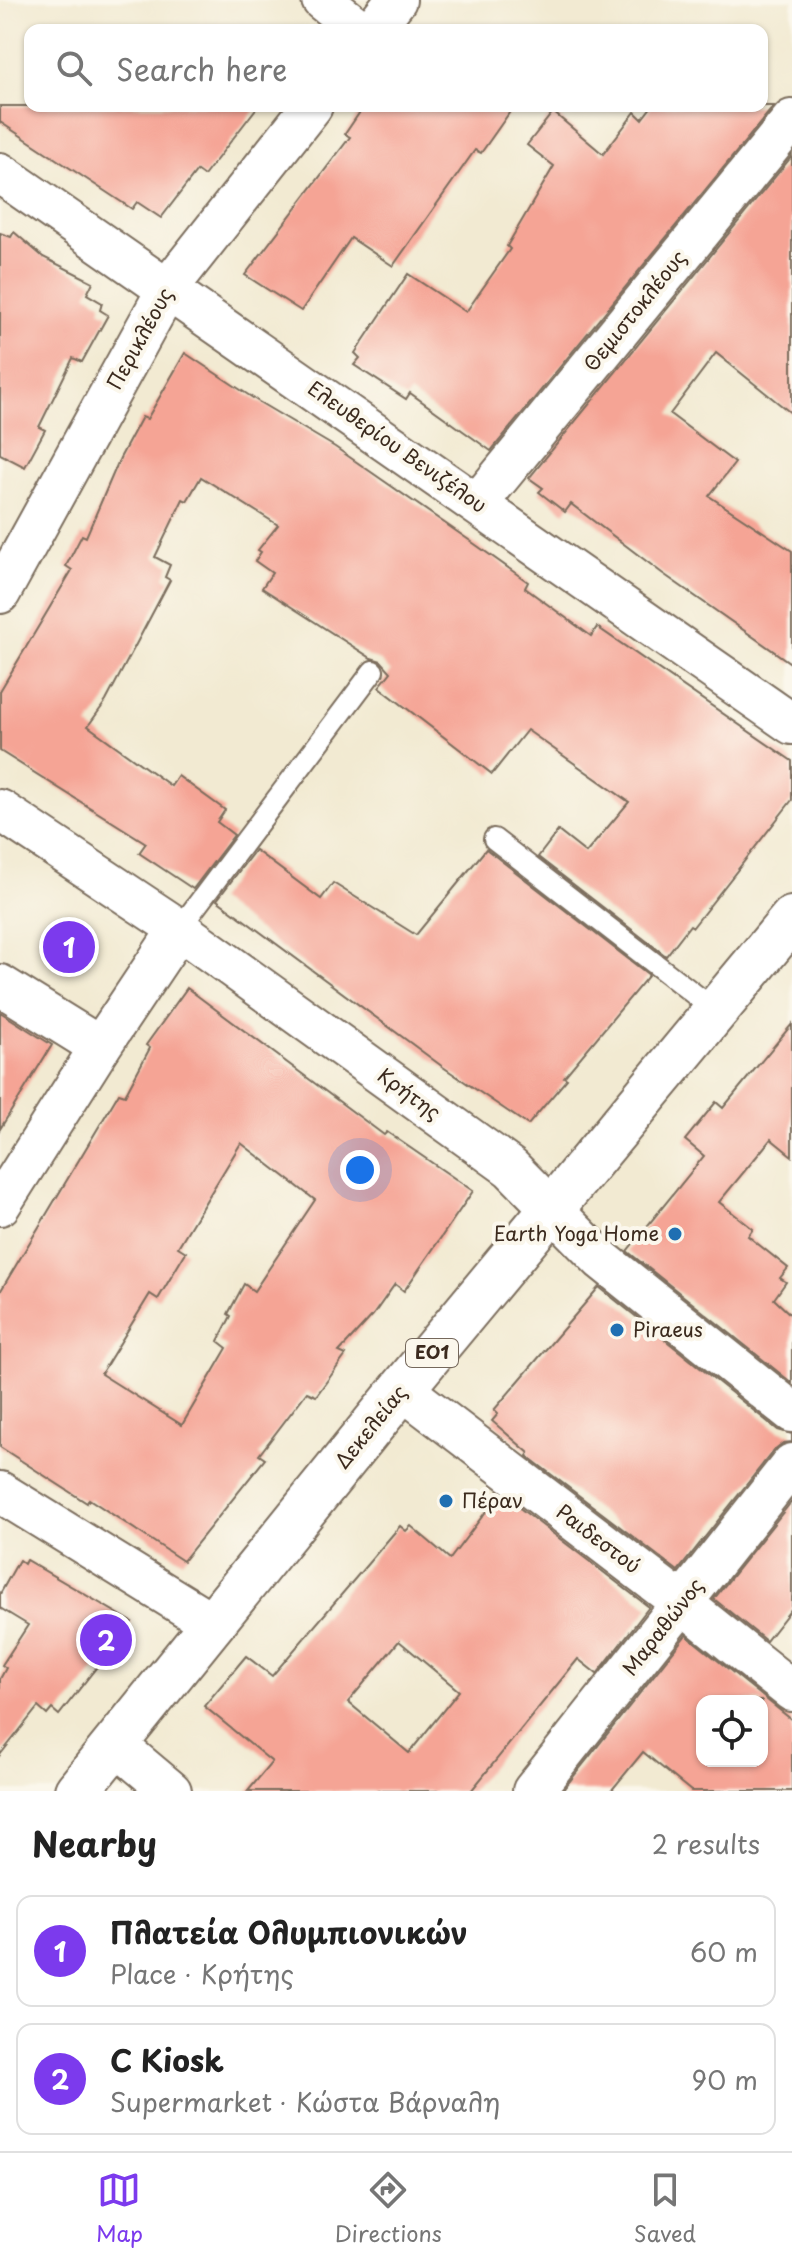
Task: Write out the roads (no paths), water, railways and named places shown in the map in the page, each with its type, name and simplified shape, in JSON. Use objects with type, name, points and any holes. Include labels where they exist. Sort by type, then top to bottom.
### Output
[{"type":"main road","name":"Δεκελείας","points":[[77,1791],[402,1389],[792,919]]},
{"type":"street","points":[[322,0],[352,24]]},
{"type":"street","points":[[377,24],[396,0]]},
{"type":"street","name":"Περικλέους","points":[[0,593],[168,288],[307,112]]},
{"type":"street","name":"Θεμιστοκλέους","points":[[478,503],[792,120]]},
{"type":"street","name":"Ελευθερίου Βενιζέλου","points":[[3,183],[168,288],[792,724]]},
{"type":"street","name":"Κρήτης","points":[[0,810],[179,929],[511,1168],[602,1260],[792,1412]]},
{"type":"street","points":[[0,1205],[179,929]]},
{"type":"street","points":[[0,985],[100,1047]]},
{"type":"street","name":"Ραιδεστού","points":[[402,1389],[792,1691]]},
{"type":"street","name":"Μαραθώνος","points":[[533,1791],[792,1464]]},
{"type":"street","points":[[0,1492],[212,1623]]},
{"type":"street","points":[[115,1744],[171,1791]]},
{"type":"lane","points":[[179,929],[373,671]]},
{"type":"lane","points":[[494,839],[716,1011]]},
{"type":"place","name":"Πλατεία Ολυμπιονικών","points":[[69,947]]},
{"type":"place","name":"Earth Yoga Home","points":[[675,1234]]},
{"type":"place","name":"Piraeus","points":[[617,1330]]},
{"type":"place","name":"Πέραν","points":[[446,1501]]},
{"type":"place","name":"C Kiosk","points":[[106,1640]]}]
